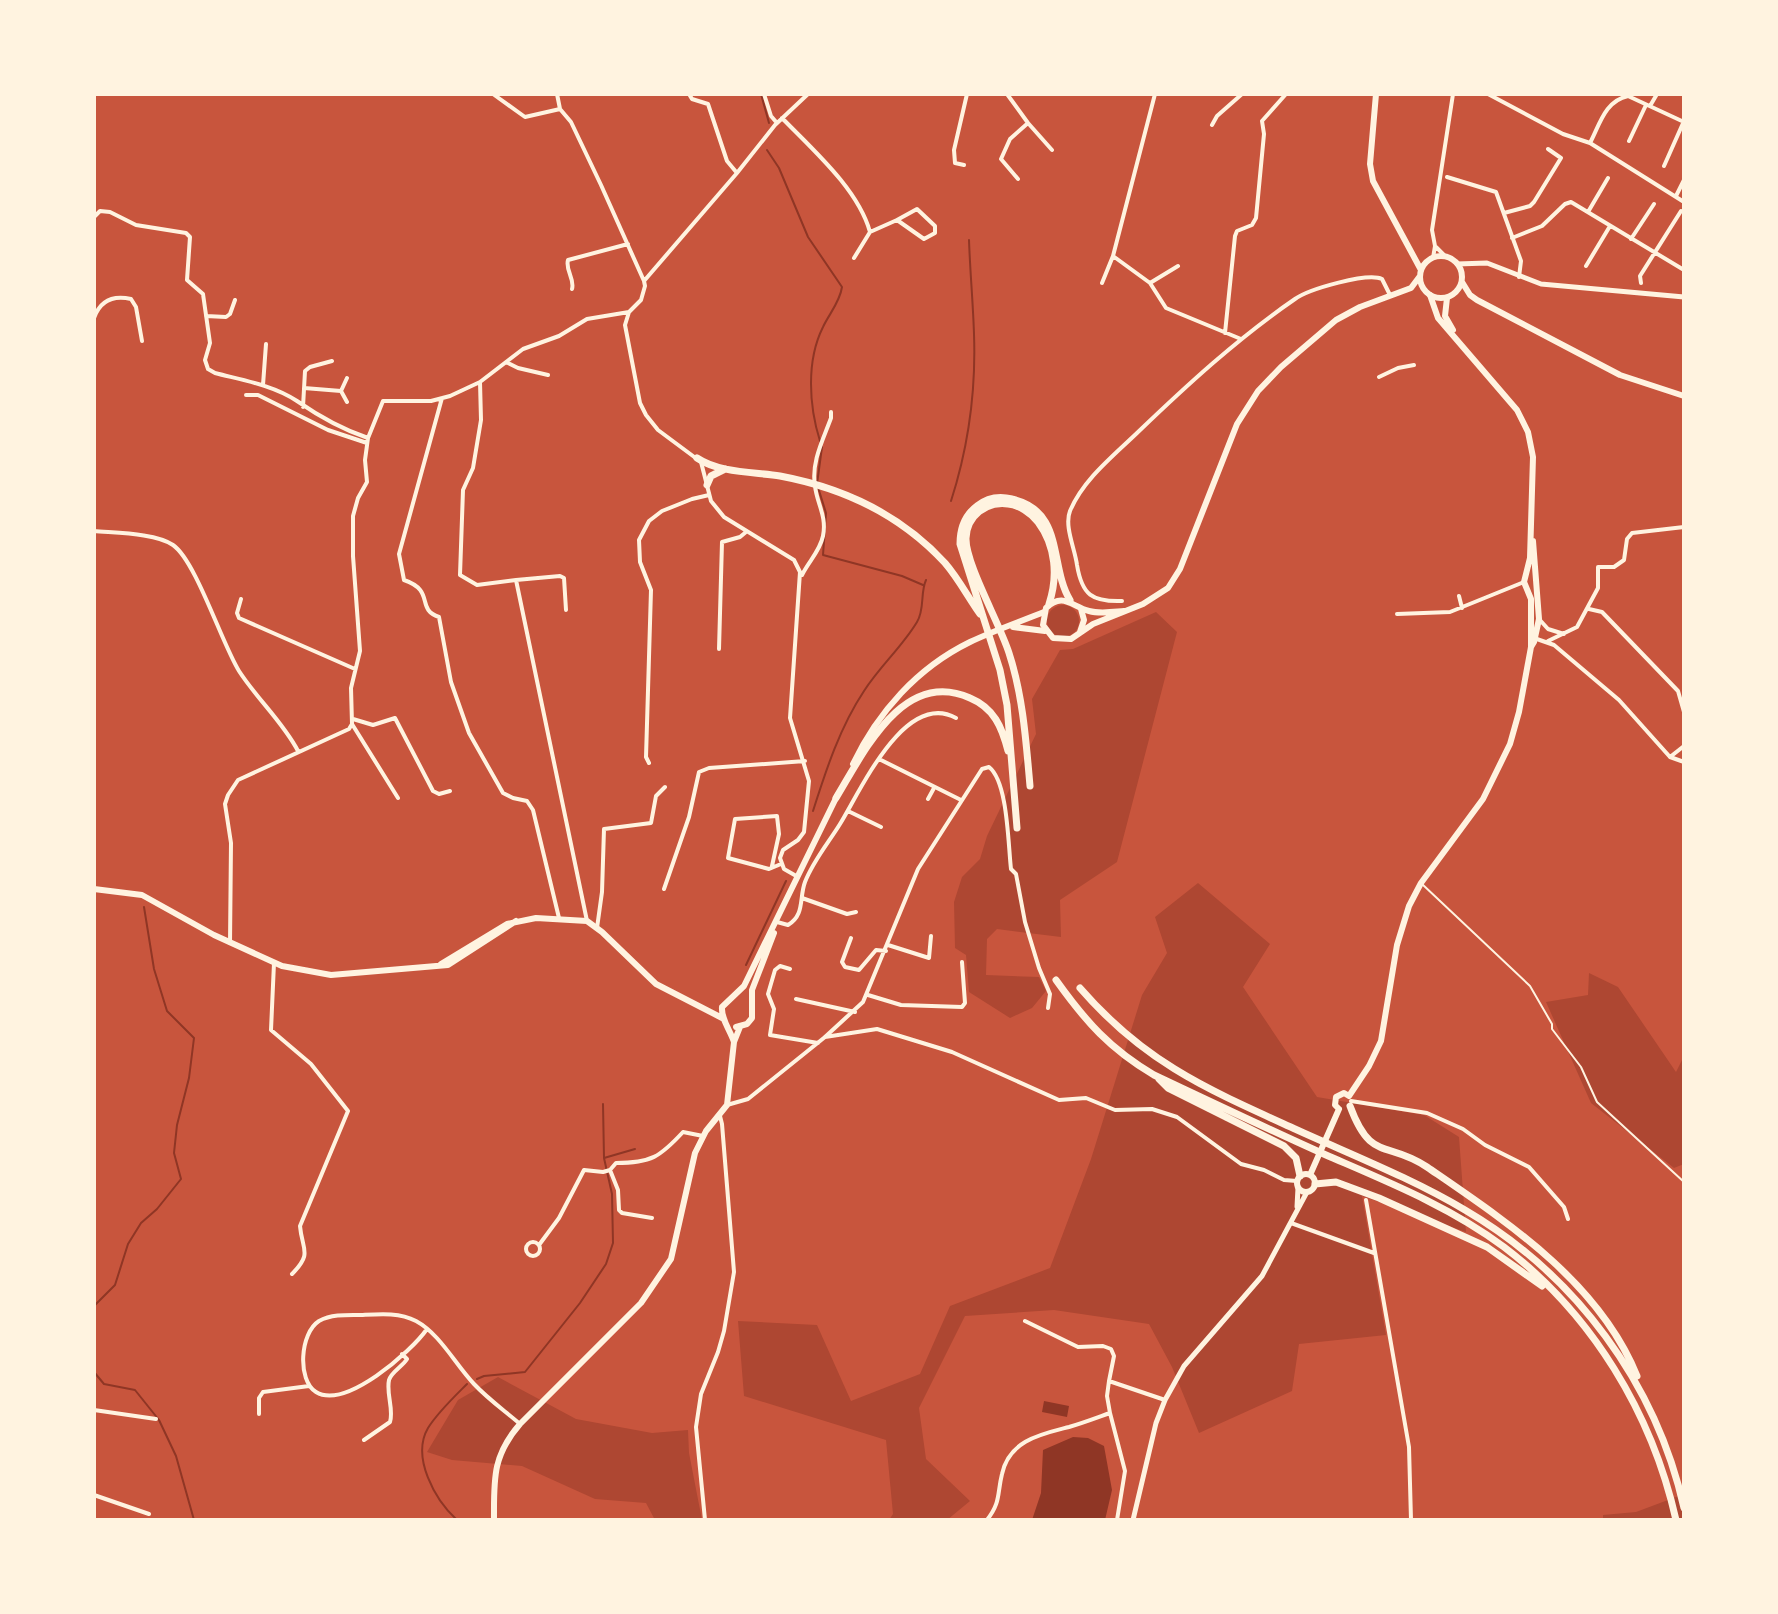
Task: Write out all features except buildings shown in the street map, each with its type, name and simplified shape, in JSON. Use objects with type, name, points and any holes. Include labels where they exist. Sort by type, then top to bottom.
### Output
[{"type":"highway","points":[[697,458],[708,464],[814,483],[867,503],[904,525],[947,565],[985,622]]},
{"type":"highway","points":[[707,485],[714,474],[727,468]]},
{"type":"highway","points":[[1017,828],[1007,705],[1000,670],[960,544],[961,528],[969,514],[988,499],[1003,497],[1018,500],[1040,516],[1051,532],[1063,586],[1070,600]]},
{"type":"highway","points":[[1030,786],[1023,716],[1013,664],[967,551],[967,530],[979,511],[994,504],[1006,504],[1020,507],[1037,521],[1047,536],[1054,564],[1054,586],[1049,604]]},
{"type":"highway","points":[[836,798],[884,723],[911,700],[944,692],[978,702],[997,720],[1008,750],[1014,798]]},
{"type":"highway","points":[[1056,980],[1085,1020],[1130,1061],[1154,1075],[1376,1177],[1460,1219],[1503,1246],[1560,1298],[1596,1342],[1632,1399],[1667,1479],[1676,1520]]},
{"type":"highway","points":[[1080,988],[1119,1029],[1164,1064],[1215,1092],[1420,1186],[1466,1210],[1507,1238],[1569,1292],[1605,1335],[1642,1390]]},
{"type":"highway","points":[[1154,1075],[1168,1088],[1284,1146],[1296,1158],[1298,1182]]},
{"type":"highway","points":[[1350,1101],[1359,1128],[1369,1141],[1425,1166],[1510,1226],[1569,1276],[1615,1337],[1633,1367],[1672,1461],[1684,1508]]},
{"type":"highway","points":[[1315,1184],[1348,1185],[1476,1242],[1514,1264],[1560,1298]]},
{"type":"main road","points":[[1350,1101],[1341,1094],[1336,1097],[1335,1105],[1344,1110],[1350,1101],[1369,1066],[1381,1041],[1397,945],[1409,906],[1421,883],[1483,799],[1510,744],[1531,647],[1528,582],[1533,457],[1528,432],[1517,410],[1438,318],[1412,251],[1373,181],[1370,164],[1376,94]]},
{"type":"main road","points":[[1412,251],[1432,258],[1446,257],[1457,264],[1470,295],[1620,375],[1684,396]]},
{"type":"main road","points":[[1009,627],[1045,631],[1053,638],[1065,641],[1162,593],[1174,581],[1237,424],[1258,391],[1336,320],[1360,307],[1411,288],[1432,258]]},
{"type":"main road","points":[[1460,343],[1445,316],[1450,296],[1462,282]]},
{"type":"main road","points":[[1411,288],[1450,296],[1470,295]]},
{"type":"main road","points":[[1528,582],[1536,577],[1531,529]]},
{"type":"main road","points":[[1528,582],[1539,619],[1531,647]]},
{"type":"main road","points":[[1045,631],[1044,612],[1049,604],[1059,600],[1070,600],[1080,608],[1100,613],[1124,611]]},
{"type":"main road","points":[[1080,608],[1084,620],[1080,632]]},
{"type":"main road","points":[[711,1011],[722,1007],[744,986],[863,744],[884,712],[926,670],[971,641],[1044,612]]},
{"type":"main road","points":[[94,889],[148,897],[230,943],[274,963],[298,971],[331,975],[448,965],[516,921],[559,918],[587,921],[656,984],[740,1027],[752,1018],[752,990],[777,922]]},
{"type":"main road","points":[[735,996],[750,1002]]},
{"type":"main road","points":[[722,1007],[734,1042]]},
{"type":"main road","points":[[494,1520],[494,1480],[504,1444],[520,1424],[641,1303],[663,1274],[676,1244],[691,1169],[703,1136],[727,1105],[734,1042],[740,1027]]},
{"type":"main road","points":[[1310,1175],[1315,1184],[1307,1192],[1298,1182],[1310,1175],[1339,1109]]},
{"type":"street","points":[[493,94],[525,117],[560,109]]},
{"type":"street","points":[[557,94],[560,109],[571,122],[644,281],[641,300],[629,312],[625,325],[640,403],[646,415],[658,430],[697,458],[705,470],[709,495],[724,517],[794,560],[801,578],[790,710],[809,781],[805,826],[798,840],[783,850],[781,864]]},
{"type":"street","points":[[689,94],[692,99],[708,104],[727,161],[737,173]]},
{"type":"street","points":[[764,94],[771,116],[777,123]]},
{"type":"street","points":[[644,281],[777,123],[808,94]]},
{"type":"street","points":[[964,165],[955,163],[954,150],[967,94]]},
{"type":"street","points":[[1007,94],[1052,150]]},
{"type":"street","points":[[1102,283],[1113,256],[1155,94]]},
{"type":"street","points":[[1212,125],[1217,116],[1242,94]]},
{"type":"street","points":[[1225,333],[1235,236],[1237,231],[1252,225],[1256,218],[1264,134],[1262,121],[1286,94]]},
{"type":"street","points":[[1432,258],[1435,246],[1432,230],[1455,94]]},
{"type":"street","points":[[1488,94],[1563,134],[1590,143],[1684,202]]},
{"type":"street","points":[[1629,141],[1657,94]]},
{"type":"street","points":[[1590,143],[1608,107],[1629,95],[1684,122],[1664,166]]},
{"type":"street","points":[[782,118],[827,164],[861,207],[870,232]]},
{"type":"street","points":[[1018,179],[1001,159],[1010,139],[1028,123]]},
{"type":"street","points":[[1504,213],[1534,202],[1561,158],[1548,149]]},
{"type":"street","points":[[1447,177],[1493,189],[1521,261],[1519,277]]},
{"type":"street","points":[[1588,212],[1608,178]]},
{"type":"street","points":[[1676,196],[1684,180]]},
{"type":"street","points":[[1512,238],[1542,226],[1571,202],[1684,270]]},
{"type":"street","points":[[1631,239],[1654,204]]},
{"type":"street","points":[[854,258],[870,232],[917,209],[935,226],[935,233],[924,239],[918,237],[897,220]]},
{"type":"street","points":[[94,217],[100,211],[110,212],[136,225],[186,233],[190,237],[187,280],[203,294],[210,343],[205,360],[208,369],[263,385],[368,440]]},
{"type":"street","points":[[1641,283],[1640,276],[1681,211]]},
{"type":"street","points":[[1586,266],[1610,226]]},
{"type":"street","points":[[572,289],[568,260],[628,244]]},
{"type":"street","points":[[1435,246],[1446,257]]},
{"type":"street","points":[[1113,256],[1150,283],[1166,308],[1241,339]]},
{"type":"street","points":[[1457,264],[1487,263],[1541,284],[1684,297]]},
{"type":"street","points":[[1462,274],[1469,264]]},
{"type":"street","points":[[1150,283],[1178,266]]},
{"type":"street","points":[[1122,601],[1095,598],[1082,587],[1068,525],[1069,512],[1079,491],[1241,339],[1296,298],[1317,289],[1378,276],[1386,283],[1391,298]]},
{"type":"street","points":[[94,318],[98,307],[105,301],[122,297],[131,299],[136,307],[142,341]]},
{"type":"street","points":[[206,316],[226,317],[235,300]]},
{"type":"street","points":[[398,798],[353,722],[351,688],[360,651],[352,533],[354,509],[367,482],[365,460],[368,440],[383,401],[412,402],[442,398],[480,382],[523,349],[559,336],[587,319],[629,312]]},
{"type":"street","points":[[263,385],[266,344]]},
{"type":"street","points":[[303,407],[305,371],[332,361]]},
{"type":"street","points":[[508,363],[548,375]]},
{"type":"street","points":[[1379,377],[1414,365]]},
{"type":"street","points":[[341,391],[347,378]]},
{"type":"street","points":[[480,382],[481,420],[473,468],[463,490],[460,575],[477,585],[560,576],[564,578],[566,610]]},
{"type":"street","points":[[304,388],[341,391]]},
{"type":"street","points":[[341,391],[347,402]]},
{"type":"street","points":[[246,395],[258,395],[328,430],[368,440]]},
{"type":"street","points":[[442,398],[399,554],[404,580],[421,587],[426,609],[439,617],[451,682],[469,733],[503,793],[527,801],[533,810],[559,918]]},
{"type":"street","points":[[801,578],[819,548],[823,534],[824,513],[815,490],[815,464],[831,412]]},
{"type":"street","points":[[649,763],[646,757],[651,590],[640,562],[639,540],[649,521],[662,511],[709,495]]},
{"type":"street","points":[[1531,629],[1535,639],[1548,641],[1577,627],[1598,588],[1598,567],[1614,567],[1624,560],[1627,539],[1632,533],[1684,527]]},
{"type":"street","points":[[94,531],[162,539],[175,546],[205,598],[238,670],[291,737],[298,751]]},
{"type":"street","points":[[719,649],[722,542],[746,532]]},
{"type":"street","points":[[516,580],[587,921]]},
{"type":"street","points":[[1397,614],[1450,612],[1528,582]]},
{"type":"street","points":[[1459,596],[1462,608]]},
{"type":"street","points":[[241,599],[237,613],[239,618],[355,669]]},
{"type":"street","points":[[1589,609],[1602,612],[1678,691],[1684,712]]},
{"type":"street","points":[[1539,619],[1548,629],[1566,634]]},
{"type":"street","points":[[1548,641],[1619,700],[1670,757],[1684,762]]},
{"type":"street","points":[[1678,691],[1684,686]]},
{"type":"street","points":[[777,922],[788,925],[794,921],[801,908],[805,881],[889,743],[917,718],[929,712],[956,718]]},
{"type":"street","points":[[353,722],[373,725],[395,718],[433,791],[439,794],[450,791]]},
{"type":"street","points":[[230,943],[231,843],[225,804],[228,795],[238,780],[349,729],[353,722]]},
{"type":"street","points":[[1670,757],[1684,746]]},
{"type":"street","points":[[879,759],[961,800]]},
{"type":"street","points":[[664,889],[689,817],[699,772],[709,768],[805,761]]},
{"type":"street","points":[[727,1105],[748,1099],[855,1012],[868,995],[918,869],[982,769],[989,767],[996,773],[1002,794],[1011,869],[1016,874],[1025,922],[1050,994],[1048,1008]]},
{"type":"street","points":[[597,928],[602,892],[604,829],[651,823],[656,796],[665,787]]},
{"type":"street","points":[[928,799],[935,787]]},
{"type":"street","points":[[848,811],[881,827]]},
{"type":"street","points":[[772,866],[779,834],[777,816],[735,819],[728,858],[769,869],[781,864],[798,877]]},
{"type":"street","points":[[802,898],[847,914],[856,912]]},
{"type":"street","points":[[851,938],[842,962],[845,967],[859,970],[876,950],[887,948],[929,958],[931,936]]},
{"type":"street","points":[[868,995],[901,1005],[962,1007],[965,1003],[962,962]]},
{"type":"street","points":[[274,963],[271,1030],[311,1064],[348,1111],[300,1226],[305,1241],[304,1257],[292,1274]]},
{"type":"street","points":[[790,969],[780,966],[775,970],[768,994],[774,1009],[770,1035],[818,1043]]},
{"type":"street","points":[[796,999],[855,1012]]},
{"type":"street","points":[[825,1037],[877,1029],[952,1052],[1059,1100],[1086,1098],[1115,1110],[1152,1109],[1177,1117],[1241,1164],[1298,1182],[1297,1208]]},
{"type":"street","points":[[1350,1101],[1427,1113],[1463,1129],[1485,1145],[1529,1167],[1564,1207],[1568,1219]]},
{"type":"street","points":[[705,1520],[696,1427],[701,1394],[724,1331],[734,1272],[720,1116]]},
{"type":"street","points":[[539,1245],[559,1218],[584,1170],[607,1171],[616,1163],[634,1163],[662,1155],[683,1132],[703,1136]]},
{"type":"street","points":[[607,1171],[618,1190],[619,1210],[652,1218]]},
{"type":"street","points":[[1133,1520],[1156,1423],[1165,1400],[1184,1366],[1262,1276],[1307,1192]]},
{"type":"street","points":[[1366,1200],[1409,1447],[1411,1520]]},
{"type":"street","points":[[1291,1223],[1374,1253]]},
{"type":"street","points":[[427,1329],[402,1354],[361,1386],[339,1395],[318,1394],[305,1377],[308,1334],[319,1321],[332,1316],[389,1314],[416,1321],[427,1329],[473,1383],[520,1424]]},
{"type":"street","points":[[1025,1321],[1078,1347],[1103,1346],[1111,1349],[1114,1356],[1107,1396],[1125,1471],[1117,1520]]},
{"type":"street","points":[[364,1440],[390,1422],[389,1382],[391,1376],[406,1363],[407,1359],[402,1354]]},
{"type":"street","points":[[1109,1381],[1165,1400]]},
{"type":"street","points":[[259,1414],[259,1398],[263,1392],[309,1386]]},
{"type":"street","points":[[94,1410],[156,1419]]},
{"type":"street","points":[[987,1520],[999,1500],[1002,1473],[1008,1459],[1026,1440],[1110,1413]]},
{"type":"street","points":[[94,1495],[149,1514]]},
{"type":"lane","points":[[1421,883],[1530,986],[1552,1029],[1581,1067],[1597,1102],[1684,1182]]},
{"type":"shaded area","points":[[1063,605],[1074,610],[1079,621],[1074,632],[1063,637],[1052,632],[1047,621],[1052,610]]},
{"type":"shaded area","points":[[1156,612],[1177,632],[1117,862],[1060,900],[1061,937],[997,929],[987,939],[986,975],[1039,977],[1046,991],[1032,1008],[1010,1018],[969,992],[966,955],[955,948],[954,902],[962,877],[980,859],[987,836],[1036,734],[1032,699],[1060,650],[1073,649]]},
{"type":"shaded area","points":[[1198,883],[1270,944],[1243,987],[1317,1097],[1424,1115],[1459,1137],[1466,1232],[1362,1196],[1386,1335],[1299,1344],[1292,1391],[1199,1433],[1172,1367],[1149,1324],[1054,1310],[965,1316],[919,1408],[926,1459],[970,1501],[947,1520],[889,1520],[893,1514],[886,1440],[744,1396],[738,1321],[817,1325],[851,1401],[920,1374],[950,1306],[1050,1268],[1091,1159],[1142,995],[1167,953],[1155,917]]},
{"type":"shaded area","points":[[1589,973],[1618,987],[1676,1072],[1684,1056],[1684,1164],[1674,1168],[1591,1103],[1546,1002],[1588,995]]},
{"type":"shaded area","points":[[498,1377],[576,1419],[652,1433],[688,1430],[689,1453],[702,1520],[655,1520],[646,1503],[595,1499],[522,1466],[452,1460],[427,1452],[458,1400]]},
{"type":"shaded area","points":[[1044,1401],[1069,1406],[1067,1417],[1042,1412]]},
{"type":"shaded area","points":[[1073,1437],[1088,1438],[1104,1446],[1112,1490],[1105,1520],[1032,1520],[1041,1493],[1043,1450]]},
{"type":"shaded area","points":[[1684,1494],[1684,1520],[1603,1520],[1603,1515],[1636,1512]]},
{"type":"waterway","points":[[761,94],[769,123]]},
{"type":"waterway","points":[[767,150],[779,168],[808,237],[842,287],[814,354],[812,399],[820,441]]},
{"type":"waterway","points":[[951,501],[970,418],[974,376],[969,240]]},
{"type":"waterway","points":[[822,447],[817,484],[826,513],[823,555],[902,576],[923,585]]},
{"type":"waterway","points":[[813,811],[834,749],[855,705],[917,622],[926,580]]},
{"type":"waterway","points":[[746,965],[786,881]]},
{"type":"waterway","points":[[94,1306],[115,1285],[128,1244],[141,1223],[157,1209],[181,1179],[174,1153],[194,1038],[167,1011],[154,969],[144,907]]},
{"type":"waterway","points":[[603,1104],[604,1158]]},
{"type":"waterway","points":[[477,1379],[525,1372],[580,1303],[606,1264],[613,1243],[612,1194],[604,1158],[635,1149]]},
{"type":"waterway","points":[[94,1372],[104,1384],[135,1390],[159,1420],[176,1456],[194,1520]]},
{"type":"waterway","points":[[457,1520],[434,1490],[422,1452],[428,1428],[467,1384]]}]
